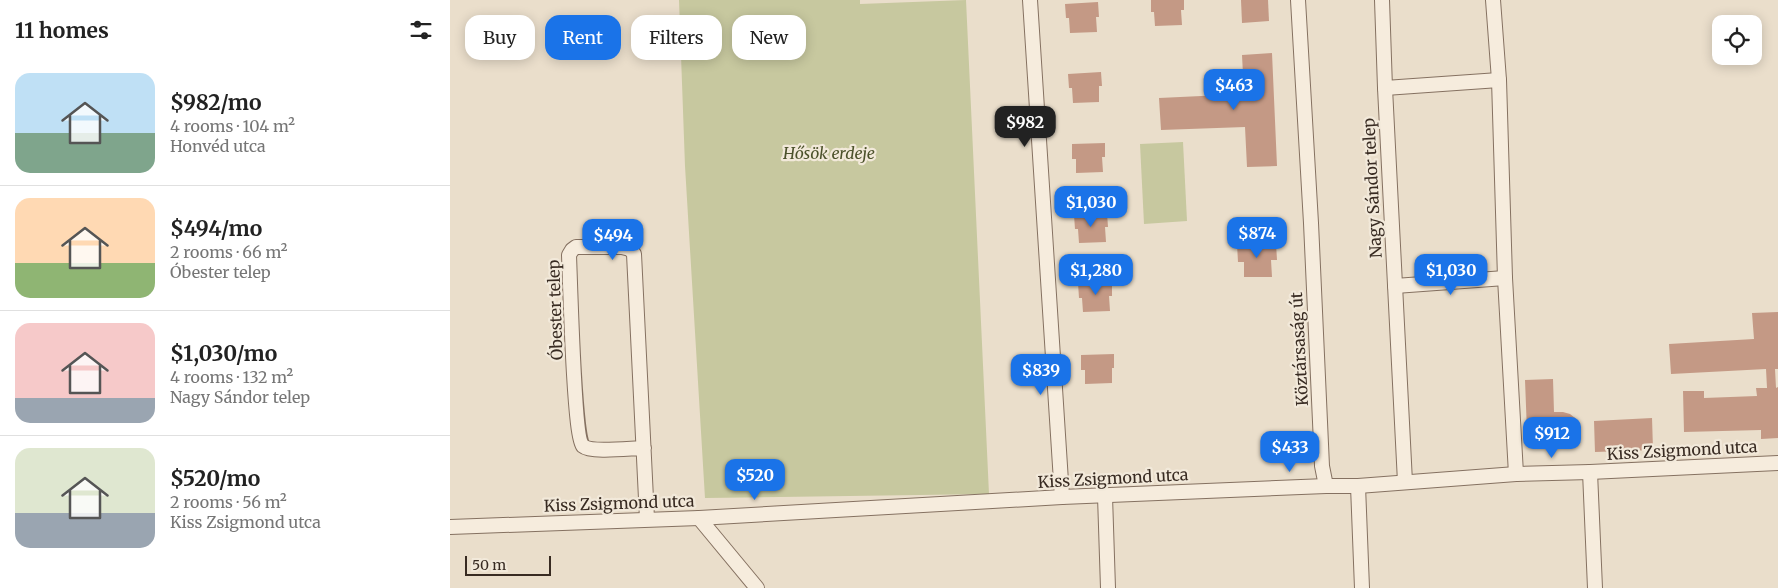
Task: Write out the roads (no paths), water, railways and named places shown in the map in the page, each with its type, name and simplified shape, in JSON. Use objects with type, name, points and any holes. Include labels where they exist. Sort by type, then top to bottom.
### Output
[{"type":"street","points":[[1030,0],[1062,497]]},
{"type":"street","name":"Köztársaság út","points":[[1298,0],[1311,223],[1322,466],[1326,486]]},
{"type":"street","name":"Nagy Sándor telep","points":[[1382,0],[1405,482]]},
{"type":"street","points":[[1493,0],[1499,80],[1505,278],[1516,474]]},
{"type":"street","points":[[1385,88],[1499,80]]},
{"type":"street","name":"Óbester telep","points":[[644,448],[593,449],[584,447],[580,442],[569,255],[576,247],[622,247],[630,248],[634,254],[644,448],[647,519]]},
{"type":"street","points":[[1395,286],[1505,278]]},
{"type":"street","name":"Kiss Zsigmond utca","points":[[450,527],[700,518],[1062,497],[1358,486],[1516,474],[1778,462]]},
{"type":"street","points":[[1590,472],[1595,588]]},
{"type":"street","points":[[1358,486],[1362,588]]},
{"type":"street","points":[[1105,496],[1108,588]]},
{"type":"street","points":[[700,518],[757,588]]},
{"type":"park label","name":"Hősök erdeje","points":[[829,153]]}]
